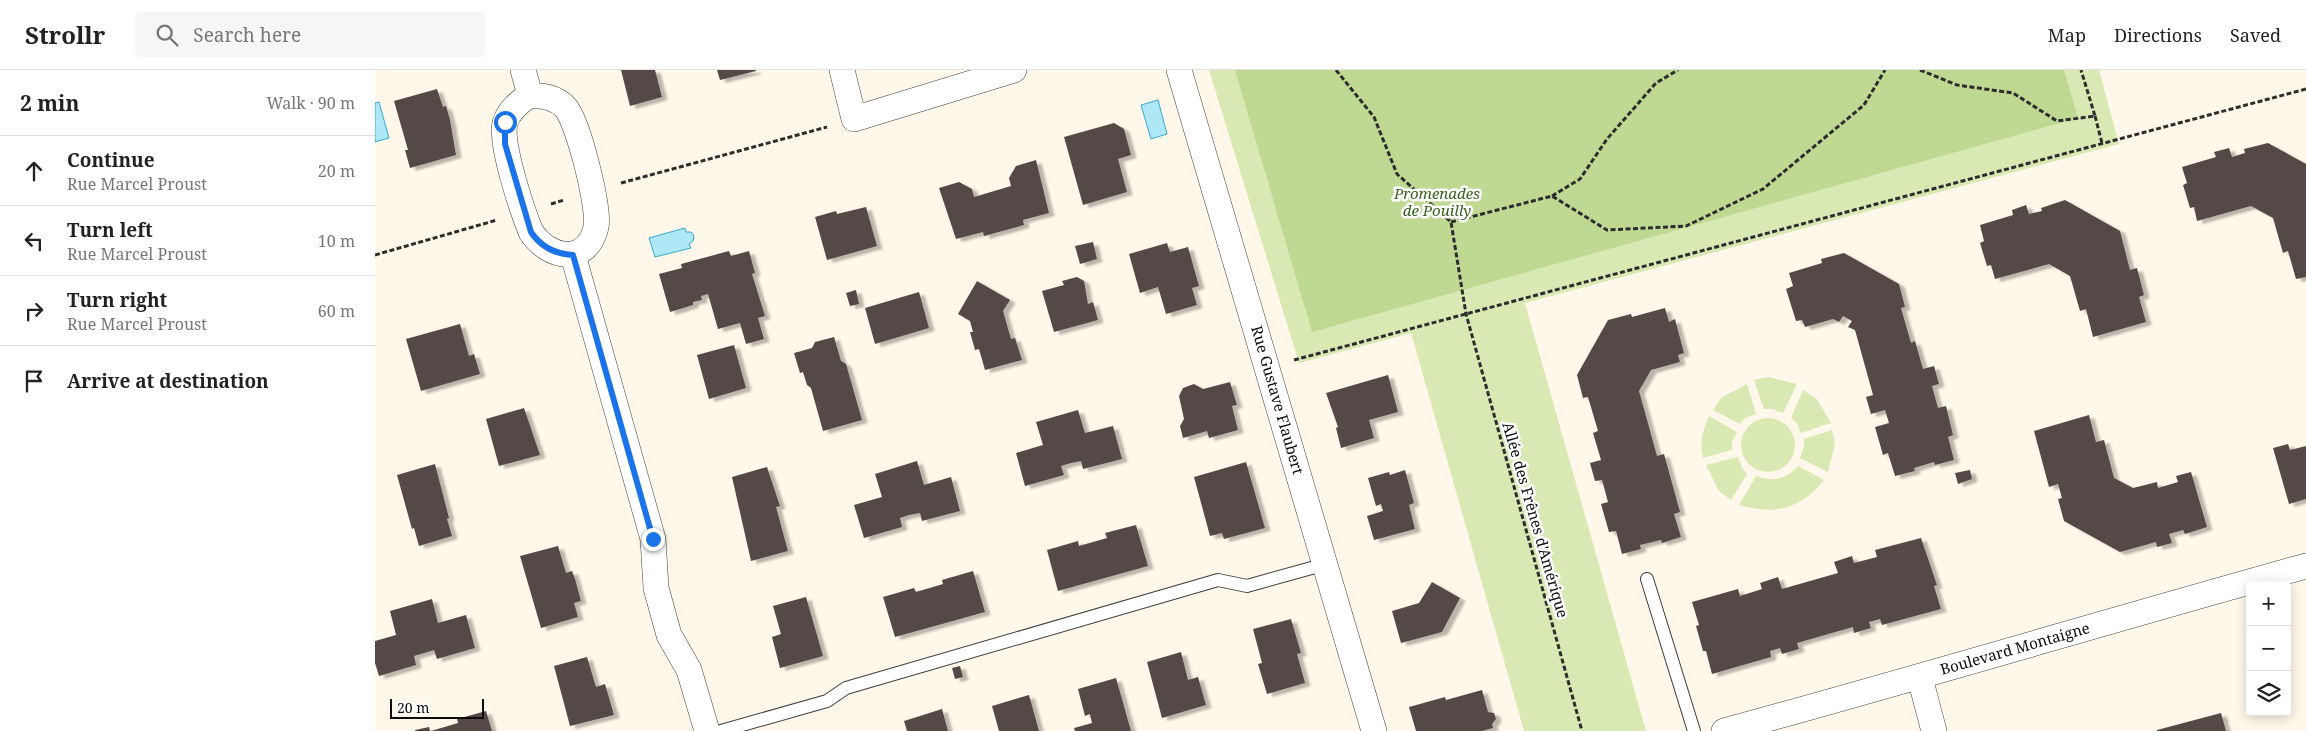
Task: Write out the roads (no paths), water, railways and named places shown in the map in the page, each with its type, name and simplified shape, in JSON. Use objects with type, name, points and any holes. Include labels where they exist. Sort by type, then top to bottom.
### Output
[{"type":"street","points":[[523,70],[530,95]]},
{"type":"street","points":[[842,70],[854,119],[1014,70]]},
{"type":"street","name":"Rue Gustave Flaubert","points":[[1179,70],[1374,731]]},
{"type":"street","points":[[530,95],[548,96],[555,99],[570,113],[593,191],[597,208],[595,231],[584,248],[573,255],[555,252],[539,242],[531,232],[505,144],[505,122],[512,110],[530,95]]},
{"type":"street","points":[[573,255],[653,539],[656,588],[669,635],[689,670],[707,731]]},
{"type":"street","name":"Boulevard Montaigne","points":[[1723,731],[1920,678],[2008,650],[2306,566]]},
{"type":"street","points":[[1920,678],[1934,731]]},
{"type":"lane","points":[[721,731],[827,701],[846,688],[1218,580],[1247,586],[1326,564]]},
{"type":"lane","points":[[1647,579],[1694,731]]},
{"type":"water","points":[[1158,100],[1167,134],[1151,139],[1141,105]]},
{"type":"water","points":[[379,102],[389,138],[375,142],[375,103]]},
{"type":"water","points":[[685,228],[686,232],[691,232],[694,236],[693,241],[689,244],[691,248],[655,257],[649,238]]},
{"type":"park label","name":"Promenades de Pouilly","points":[[1437,202]]}]
